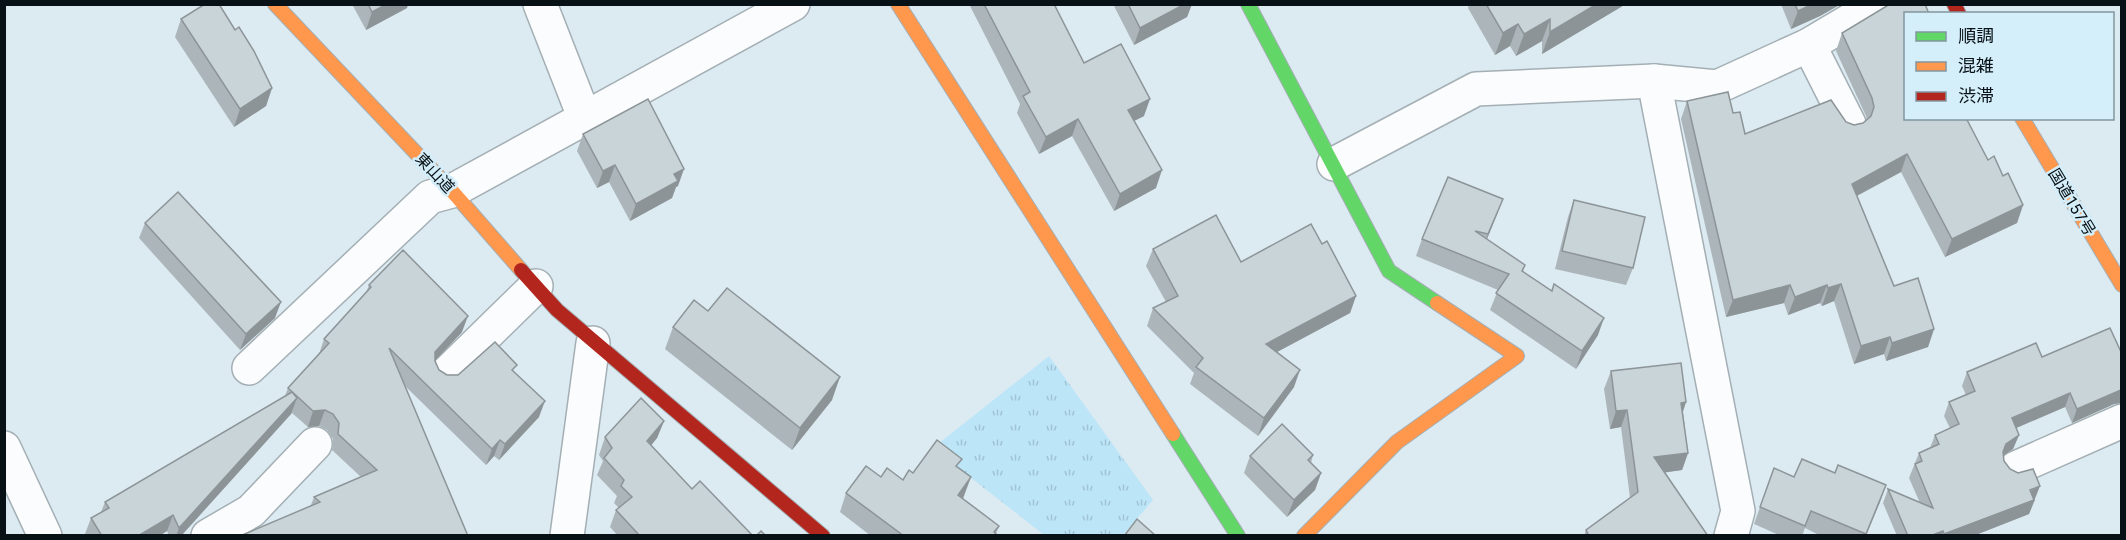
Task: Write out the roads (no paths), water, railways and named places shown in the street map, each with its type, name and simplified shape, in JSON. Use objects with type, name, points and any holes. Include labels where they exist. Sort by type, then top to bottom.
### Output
[{"type":"main road","name":"東山道","points":[[275,4],[452,191],[557,310],[593,343],[823,536]]},
{"type":"main road","points":[[898,4],[1238,536]]},
{"type":"main road","points":[[1248,4],[1389,271],[1517,356],[1397,442],[1304,536]]},
{"type":"main road","name":"国道157号","points":[[2023,120],[2121,285]]},
{"type":"street","points":[[540,4],[585,119]]},
{"type":"street","points":[[249,368],[430,197],[452,191],[793,4]]},
{"type":"street","points":[[1334,164],[1476,89],[1654,81],[1717,87],[1809,45],[1878,4]]},
{"type":"street","points":[[1809,45],[1849,123]]},
{"type":"street","points":[[1654,81],[1738,511],[1731,536]]},
{"type":"street","points":[[447,373],[536,286]]},
{"type":"street","points":[[567,536],[593,343]]},
{"type":"street","points":[[2016,468],[2121,421]]},
{"type":"street","points":[[208,536],[251,511],[315,444]]},
{"type":"street","points":[[4,448],[45,536]]}]
